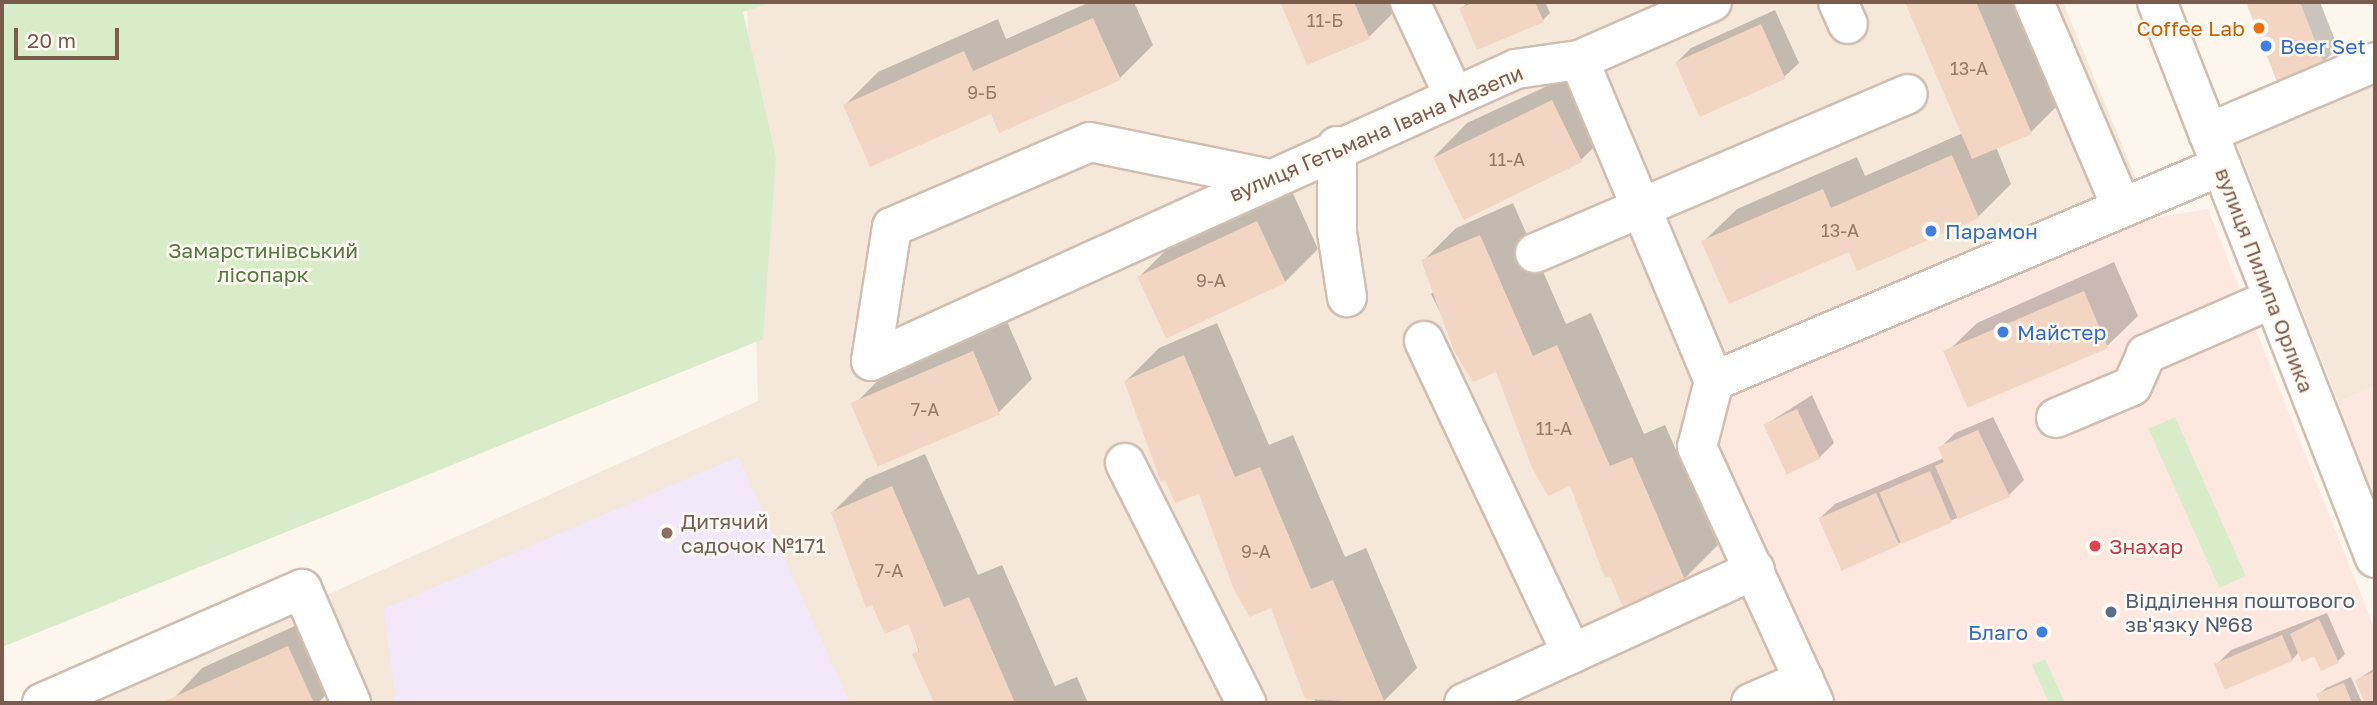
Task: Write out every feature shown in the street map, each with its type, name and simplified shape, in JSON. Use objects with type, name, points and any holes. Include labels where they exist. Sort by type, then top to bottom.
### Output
[{"type":"street","points":[[1410,2],[1454,96]]},
{"type":"street","name":"вулиця Гетьмана Івана Мазепи","points":[[1266,178],[1090,142],[892,227],[871,361],[1266,178],[1516,69],[1579,60],[1712,2]]},
{"type":"street","points":[[2034,2],[2122,208]]},
{"type":"street","name":"вулиця Пилипа Орлика","points":[[2157,2],[2375,558]]},
{"type":"street","points":[[1579,60],[1714,381],[1697,447],[1809,692],[1751,703]]},
{"type":"street","points":[[1714,381],[2122,208],[2214,149],[2375,62]]},
{"type":"street","points":[[1535,253],[1639,204],[1907,94]]},
{"type":"street","points":[[1337,146],[1337,232],[1347,297]]},
{"type":"street","points":[[2056,418],[2132,386],[2146,354],[2272,299]]},
{"type":"street","points":[[1424,341],[1572,654]]},
{"type":"street","points":[[1125,463],[1246,703]]},
{"type":"street","points":[[1464,703],[1755,570]]},
{"type":"street","points":[[42,703],[302,589],[351,703]]},
{"type":"shaded area","points":[[747,2],[2063,2],[2152,218],[1730,393],[1830,703],[86,703],[758,401]]},
{"type":"shaded area","points":[[2375,81],[2375,386],[2338,402],[2235,140]]},
{"type":"shaded area","points":[[2208,209],[2375,630],[2375,703],[1830,703],[1714,446],[1730,393],[2152,218]]},
{"type":"shaded area","points":[[2375,386],[2375,528],[2354,475],[2338,402]]},
{"type":"shaded area","name":"Дитячий садочок №171","points":[[738,457],[850,703],[396,703],[384,609]]},
{"type":"green space","name":"Замарстинівський лісопарк","points":[[2,2],[774,2],[743,12],[776,158],[763,339],[2,647]]},
{"type":"green space","points":[[2175,417],[2246,576],[2219,588],[2149,429]]},
{"type":"green space","points":[[2045,659],[2065,703],[2049,703],[2032,665]]},
{"type":"building","points":[[1280,2],[1354,2],[1370,39],[1307,65]]},
{"type":"building","points":[[1475,2],[1535,2],[1544,22],[1477,50],[1459,8]]},
{"type":"building","points":[[1905,2],[1976,2],[2032,134],[1972,159]]},
{"type":"building","points":[[2246,2],[2300,2],[2324,64],[2277,82]]},
{"type":"building","points":[[1093,18],[1121,80],[999,133],[991,114],[870,167],[843,105],[964,51],[973,71]]},
{"type":"building","points":[[1761,24],[1785,79],[1700,117],[1675,62]]},
{"type":"building","points":[[1552,100],[1582,162],[1464,220],[1433,158]]},
{"type":"building","points":[[1952,155],[1979,218],[1857,271],[1849,252],[1729,304],[1701,241],[1823,189],[1831,208]]},
{"type":"building","points":[[1257,221],[1286,283],[1166,338],[1137,277]]},
{"type":"building","points":[[1480,235],[1533,356],[1557,345],[1610,466],[1632,457],[1685,580],[1623,607],[1610,576],[1605,578],[1570,486],[1548,496],[1532,468],[1496,372],[1473,382],[1454,351],[1421,260]]},
{"type":"building","points":[[2084,291],[2108,348],[1967,408],[1943,351]]},
{"type":"building","points":[[973,351],[1000,415],[878,466],[851,403]]},
{"type":"building","points":[[1184,355],[1235,477],[1260,467],[1311,589],[1333,580],[1385,703],[1305,699],[1271,608],[1250,617],[1234,590],[1199,494],[1175,503],[1165,480],[1161,482],[1124,381]]},
{"type":"building","points":[[1797,409],[1820,459],[1787,474],[1763,425]]},
{"type":"building","points":[[1978,430],[2010,497],[1958,519],[1935,466],[1944,462],[1938,447]]},
{"type":"building","points":[[1930,471],[1952,523],[1901,544],[1879,492]]},
{"type":"building","points":[[892,486],[944,607],[969,597],[1015,703],[934,703],[912,654],[919,650],[908,624],[885,634],[872,605],[866,608],[831,512]]},
{"type":"building","points":[[1876,493],[1899,545],[1842,571],[1818,519]]},
{"type":"building","points":[[2319,619],[2339,663],[2321,671],[2314,656],[2302,662],[2290,634]]},
{"type":"building","points":[[2282,635],[2293,661],[2225,690],[2214,664]]},
{"type":"building","points":[[288,646],[314,703],[168,703],[167,700]]},
{"type":"building","points":[[2375,671],[2375,703],[2365,703],[2355,680]]},
{"type":"building","points":[[2344,683],[2352,703],[2320,703],[2316,694]]},
{"type":"place","name":"Coffee Lab","points":[[2259,28]]},
{"type":"place","name":"Beer Set","points":[[2266,46]]},
{"type":"place","name":"Парамон","points":[[1931,231]]},
{"type":"place","name":"Майстер","points":[[2003,332]]},
{"type":"place","name":"Дитячий садочок №171","points":[[667,533]]},
{"type":"place","name":"Знахар","points":[[2095,546]]},
{"type":"place","name":"Відділення поштового зв'язку №68","points":[[2111,612]]},
{"type":"place","name":"Благо","points":[[2042,632]]}]
